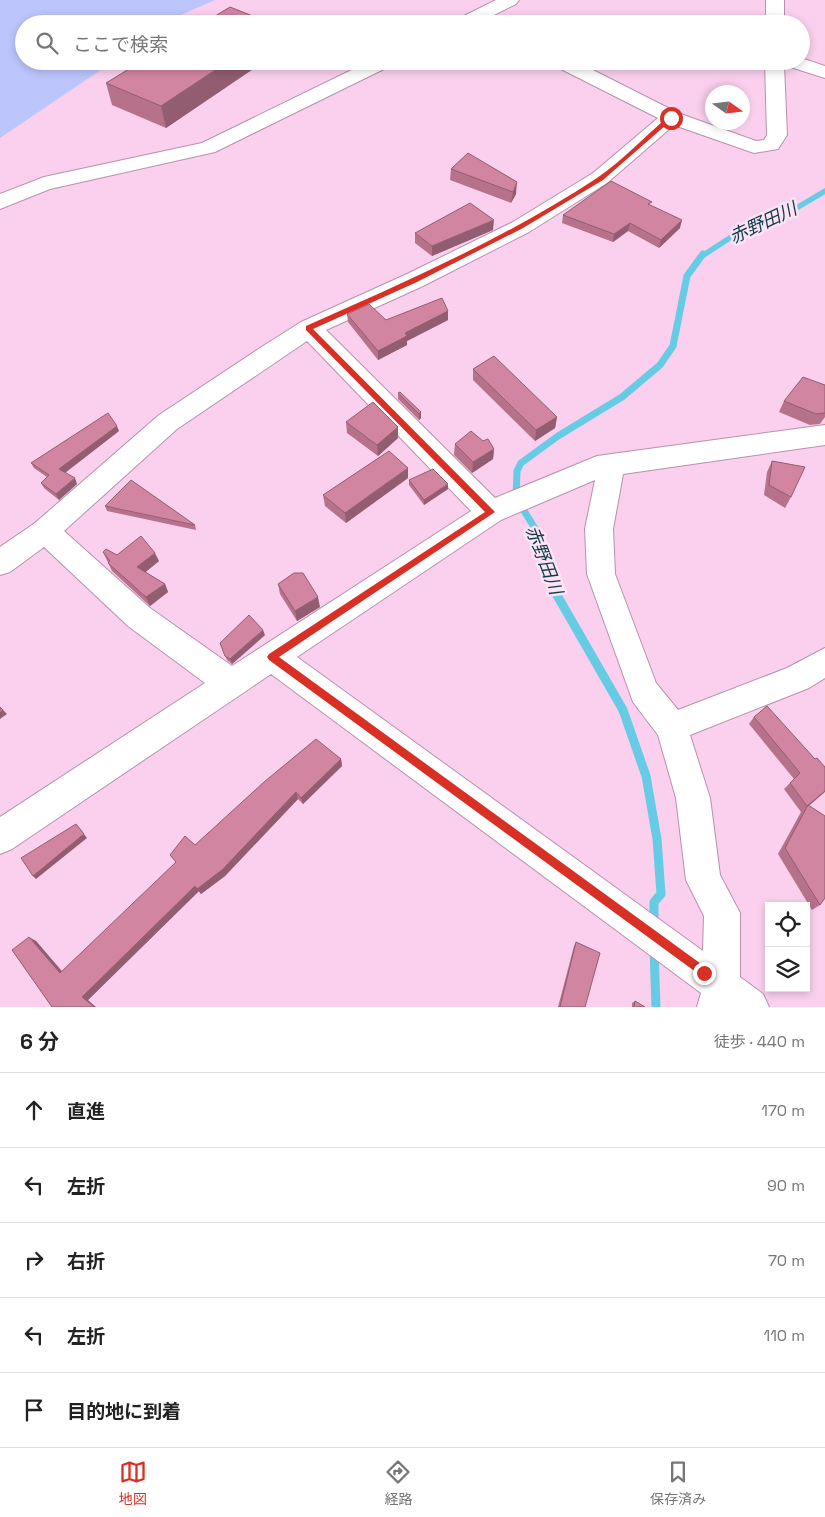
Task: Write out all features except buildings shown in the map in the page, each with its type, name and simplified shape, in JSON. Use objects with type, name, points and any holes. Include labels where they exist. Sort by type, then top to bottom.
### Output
[{"type":"street","points":[[483,15],[510,0]]},
{"type":"street","points":[[775,0],[775,15]]},
{"type":"street","points":[[810,67],[825,72]]},
{"type":"street","points":[[0,202],[44,184],[208,148],[367,70]]},
{"type":"street","points":[[578,70],[671,118],[754,147],[771,145],[776,135],[774,70]]},
{"type":"street","points":[[0,563],[45,531],[168,422],[308,328],[415,280],[521,227],[600,178],[671,118]]},
{"type":"street","points":[[308,328],[491,512]]},
{"type":"street","points":[[0,837],[491,512],[597,467],[825,435]]},
{"type":"street","points":[[611,465],[598,529],[601,574],[644,692],[672,727],[692,798],[702,880],[722,913],[714,988]]},
{"type":"street","points":[[45,531],[139,618],[231,684]]},
{"type":"street","points":[[272,657],[647,932],[714,988],[750,1007]]},
{"type":"street","points":[[672,727],[798,678],[825,662]]},
{"type":"shaded area","points":[[0,0],[215,0],[182,15],[15,15],[15,70],[101,70],[0,138]]},
{"type":"waterway","name":"赤野田川","points":[[702,256],[739,232],[793,210],[825,191]]},
{"type":"waterway","name":"赤野田川","points":[[552,584],[536,530],[516,498],[517,471],[521,463],[558,436],[622,397],[660,365],[673,346],[687,276],[703,254]]},
{"type":"waterway","name":"赤野田川","points":[[552,583],[554,590],[623,710],[646,776],[657,839],[661,894],[654,902],[654,925]]},
{"type":"waterway","name":"赤野田川","points":[[654,949],[656,1007]]},
{"type":"route","points":[[671,118],[600,178],[521,227],[415,280],[308,328],[491,512],[272,657],[704,973]]}]
